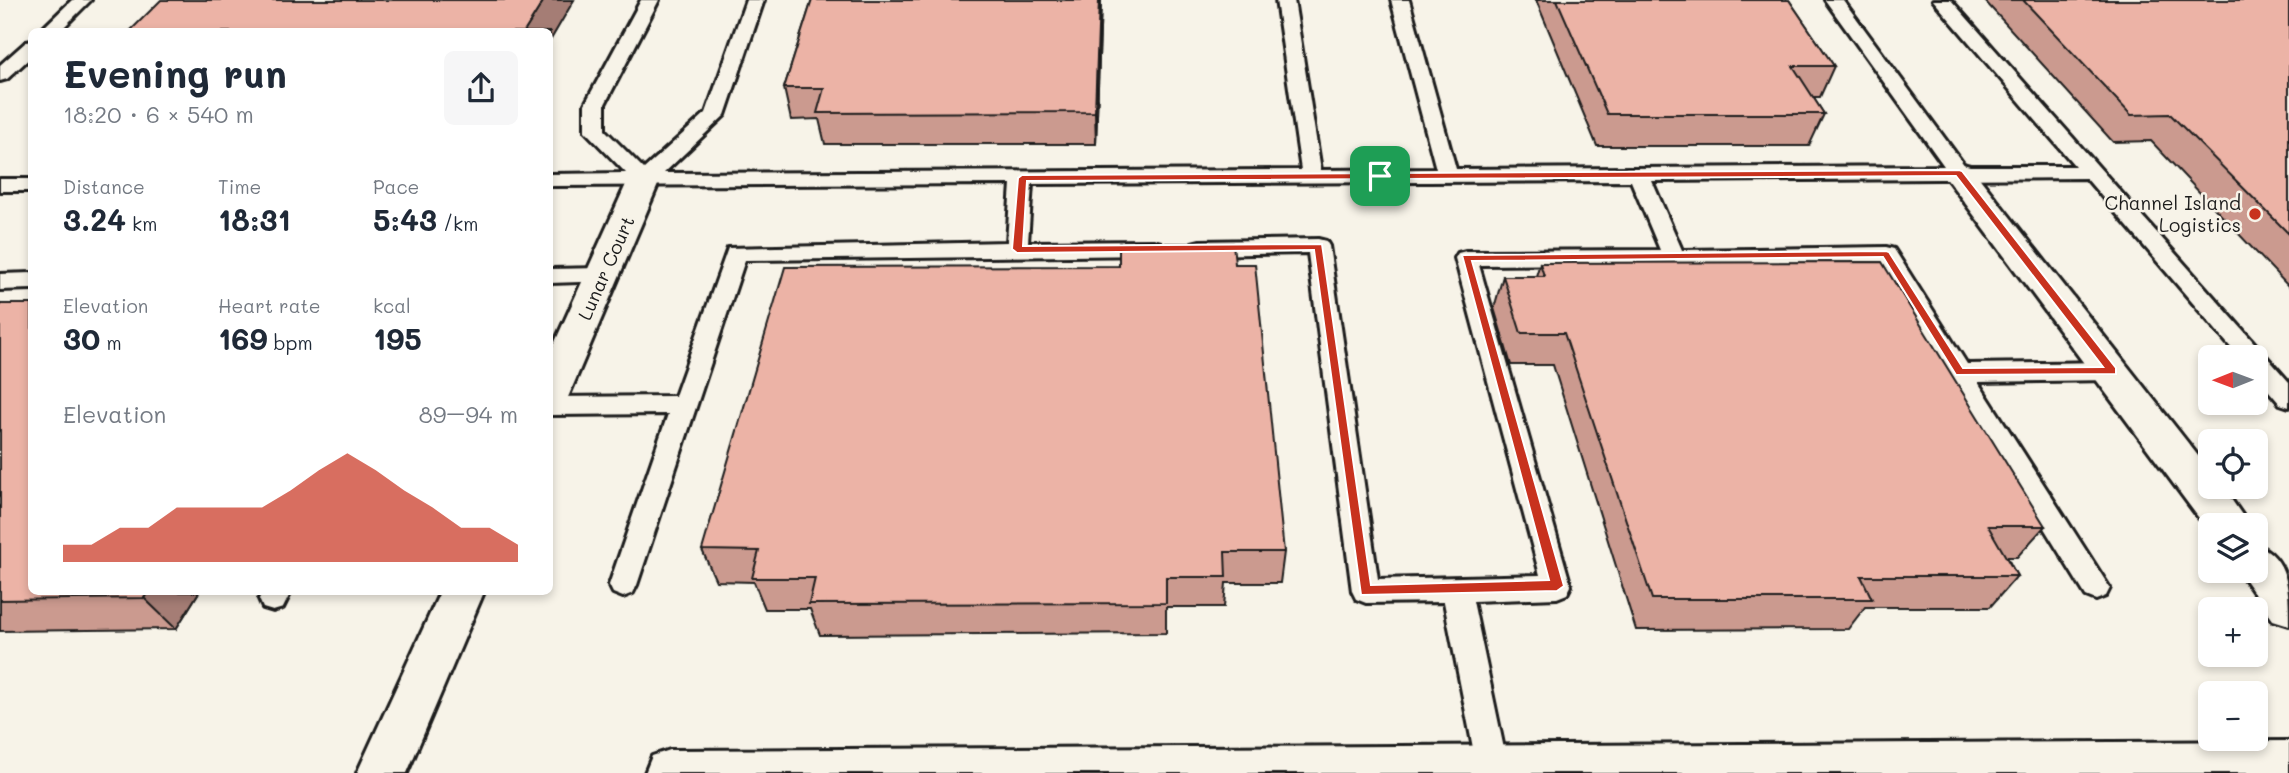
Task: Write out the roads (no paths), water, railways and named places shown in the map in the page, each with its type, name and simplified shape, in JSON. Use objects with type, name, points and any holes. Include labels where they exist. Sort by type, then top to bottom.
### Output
[{"type":"street","points":[[1959,173],[2219,513]]},
{"type":"street","name":"Lunar Court","points":[[553,388],[645,180]]},
{"type":"street","points":[[2268,578],[2289,606]]},
{"type":"street","points":[[382,773],[462,595]]},
{"type":"street","points":[[670,773],[2289,764]]},
{"type":"lane","points":[[52,28],[82,0]]},
{"type":"lane","points":[[645,180],[595,131],[595,104],[650,0]]},
{"type":"lane","points":[[645,180],[715,115],[755,0]]},
{"type":"lane","points":[[1285,0],[1312,176]]},
{"type":"lane","points":[[1400,0],[1448,176]]},
{"type":"lane","points":[[1834,0],[1959,173]]},
{"type":"lane","points":[[1942,0],[2242,345]]},
{"type":"lane","points":[[0,75],[28,50]]},
{"type":"lane","points":[[553,180],[2091,172]]},
{"type":"lane","points":[[1639,175],[1674,257]]},
{"type":"lane","points":[[1017,249],[1022,178]]},
{"type":"lane","points":[[0,185],[28,185]]},
{"type":"lane","points":[[623,585],[736,253],[1318,246],[1366,591],[1557,586],[1466,258],[1886,254],[2096,589]]},
{"type":"lane","points":[[553,276],[602,276]]},
{"type":"lane","points":[[0,282],[28,281]]},
{"type":"lane","points":[[1960,373],[2112,371]]},
{"type":"lane","points":[[2268,375],[2289,398]]},
{"type":"lane","points":[[553,406],[684,405]]},
{"type":"lane","points":[[1455,590],[1492,768]]},
{"type":"place","name":"Channel Island Logistics","points":[[2255,214]]}]
